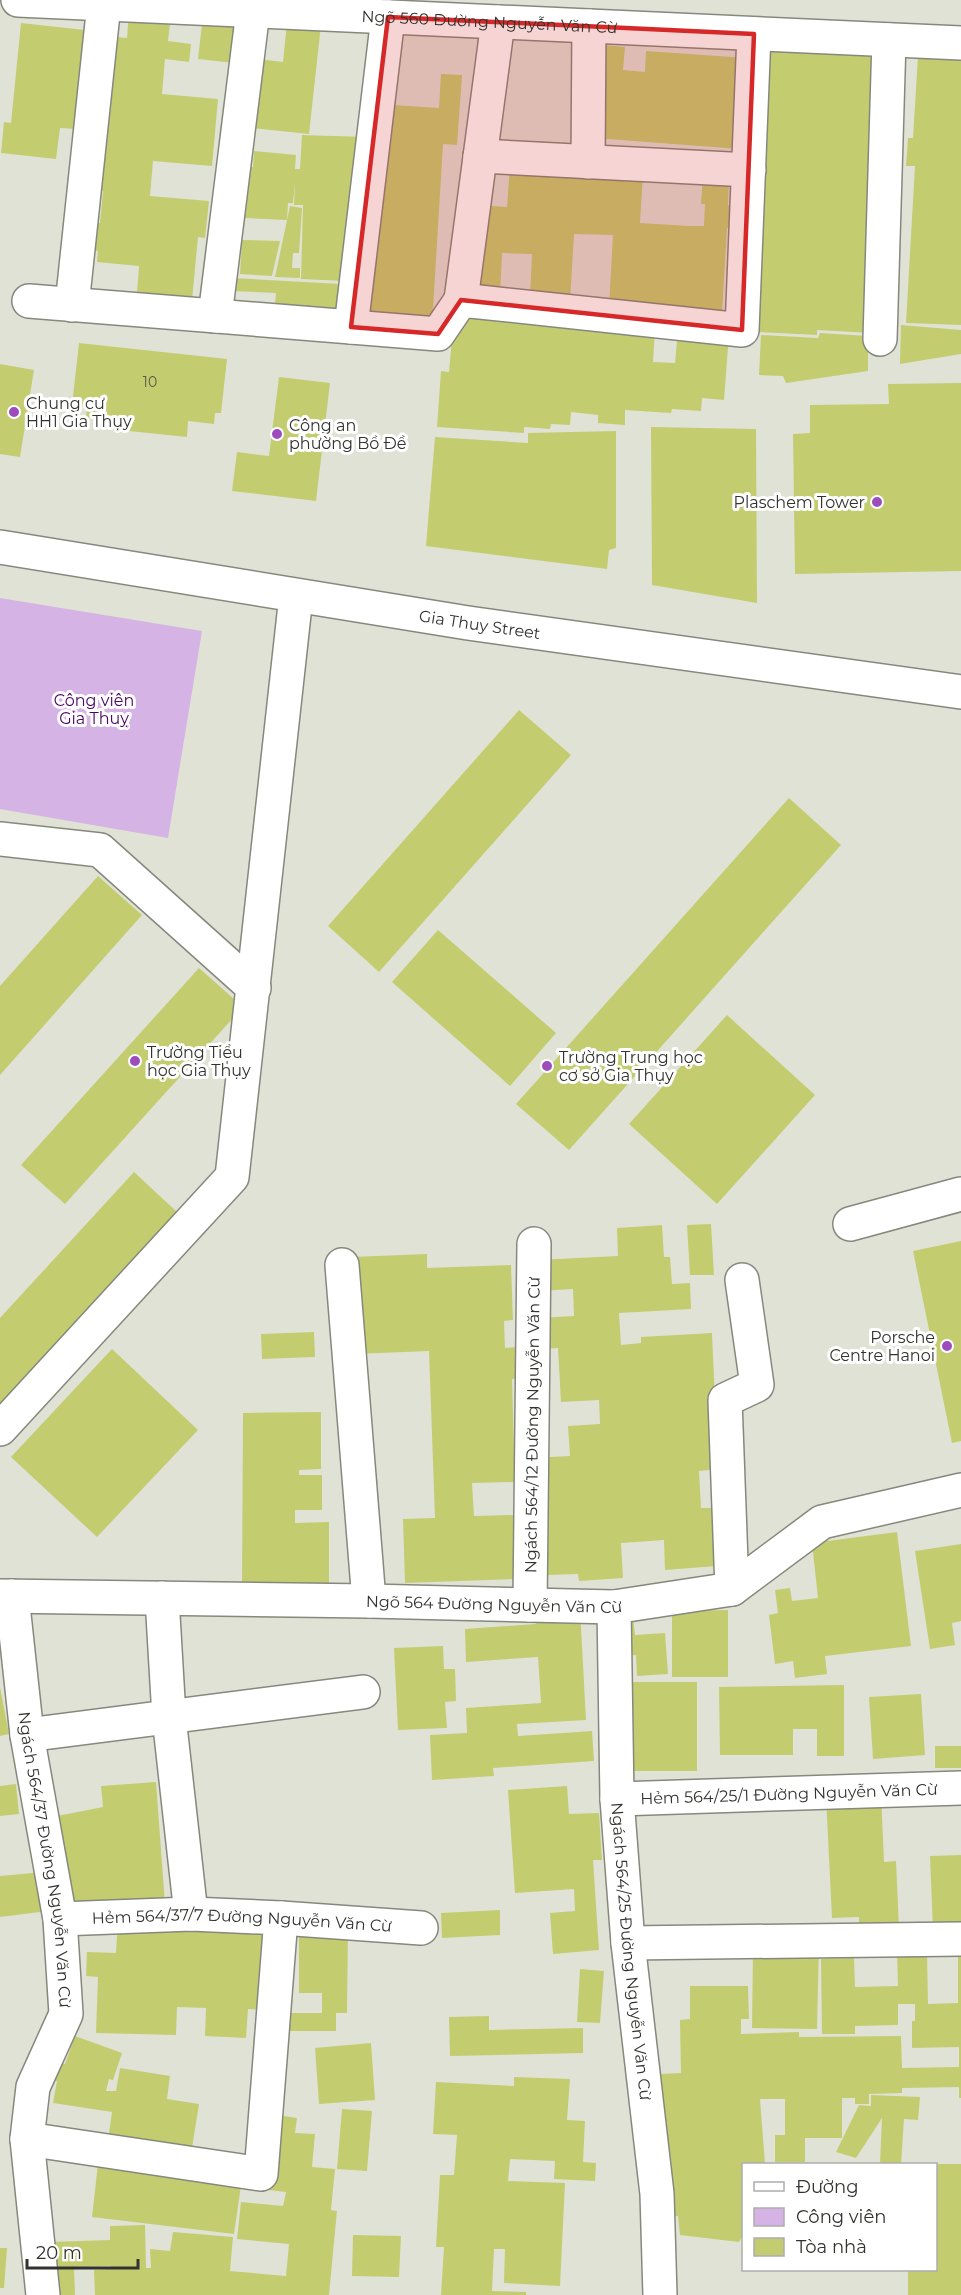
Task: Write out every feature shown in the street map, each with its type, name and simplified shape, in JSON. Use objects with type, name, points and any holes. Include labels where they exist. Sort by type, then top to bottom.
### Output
[{"type":"street","name":"Ngõ 560 Đường Nguyễn Văn Cừ","points":[[18,0],[104,4],[190,4],[253,11],[961,43]]},
{"type":"street","points":[[72,305],[104,4]]},
{"type":"street","points":[[214,316],[253,11]]},
{"type":"street","points":[[351,327],[388,17]]},
{"type":"street","points":[[29,301],[438,334],[461,300],[498,22]]},
{"type":"street","points":[[588,162],[589,26]]},
{"type":"street","points":[[461,300],[742,330],[754,34]]},
{"type":"street","points":[[880,339],[889,40]]},
{"type":"street","points":[[480,156],[748,170]]},
{"type":"street","name":"Gia Thuy Street","points":[[0,547],[468,623],[961,692]]},
{"type":"street","points":[[0,1429],[232,1177],[296,596]]},
{"type":"street","points":[[0,839],[100,850],[254,988]]},
{"type":"street","points":[[850,1224],[961,1194]]},
{"type":"street","name":"Ngách 564/12 Đường Nguyễn Văn Cừ","points":[[530,1605],[534,1244]]},
{"type":"street","points":[[342,1265],[369,1601]]},
{"type":"street","points":[[732,1589],[725,1400],[757,1385],[742,1280]]},
{"type":"street","name":"Ngõ 564 Đường Nguyễn Văn Cừ","points":[[6,1596],[614,1607],[732,1589],[822,1522],[961,1490]]},
{"type":"street","name":"Ngách 564/37 Đường Nguyễn Văn Cừ","points":[[6,1596],[27,1735],[60,1919],[66,2014],[33,2087],[27,2139],[43,2295]]},
{"type":"street","points":[[162,1598],[169,1717],[190,1914]]},
{"type":"street","name":"Ngách 564/25 Đường Nguyễn Văn Cừ","points":[[614,1607],[617,1799],[628,1943],[657,2194],[660,2295]]},
{"type":"street","points":[[27,1735],[363,1692]]},
{"type":"street","name":"Hẻm 564/25/1 Đường Nguyễn Văn Cừ","points":[[617,1799],[961,1788]]},
{"type":"street","name":"Hẻm 564/37/7 Đường Nguyễn Văn Cừ","points":[[60,1919],[190,1914],[421,1928]]},
{"type":"street","points":[[27,2139],[261,2174],[281,1918]]},
{"type":"street","points":[[628,1943],[961,1939]]},
{"type":"highlighted area","points":[[388,17],[754,34],[742,330],[461,300],[438,334],[351,327]]},
{"type":"green space","name":"Công viên Gia Thuỵ","points":[[0,598],[202,631],[168,838],[0,809]]},
{"type":"building","points":[[129,11],[171,15],[168,41],[191,44],[189,62],[165,59],[162,94],[218,99],[212,166],[153,161],[150,196],[209,201],[205,238],[198,237],[191,311],[136,307],[139,266],[97,262],[98,251],[82,249],[85,222],[100,223],[103,191],[91,191],[105,36],[127,38]]},
{"type":"building","points":[[203,15],[246,19],[234,63],[198,59]]},
{"type":"building","points":[[287,22],[321,25],[309,134],[251,128],[258,59],[283,62]]},
{"type":"building","points":[[21,23],[94,31],[76,129],[60,128],[56,159],[1,153],[4,122],[11,123]]},
{"type":"building","points":[[603,45],[625,47],[623,70],[645,72],[646,51],[746,58],[739,149],[595,138]]},
{"type":"building","points":[[771,46],[885,51],[872,333],[817,330],[817,335],[757,332]]},
{"type":"building","points":[[918,56],[961,59],[961,325],[906,323],[915,166],[906,166],[908,138],[913,138]]},
{"type":"building","points":[[441,74],[462,75],[457,145],[443,144],[432,325],[365,321],[376,140],[391,141],[393,105],[439,108]]},
{"type":"building","points":[[302,135],[365,137],[345,281],[301,279],[303,205],[294,205],[295,183],[293,203],[288,203],[287,220],[244,218],[248,167],[253,167],[254,151],[296,155],[295,169],[300,169]]},
{"type":"building","points":[[510,166],[643,173],[640,223],[689,226],[704,226],[705,204],[701,204],[703,175],[729,177],[728,205],[733,206],[732,228],[727,228],[722,313],[609,307],[613,235],[574,234],[570,301],[530,298],[532,254],[502,253],[500,297],[470,296],[475,205],[507,207]]},
{"type":"building","points":[[290,206],[302,208],[299,253],[293,253],[292,268],[300,268],[300,278],[275,277]]},
{"type":"building","points":[[242,240],[280,241],[272,276],[240,274]]},
{"type":"building","points":[[233,278],[341,284],[338,318],[274,314],[276,293],[232,291]]},
{"type":"building","points":[[454,316],[655,330],[653,362],[675,363],[678,330],[729,334],[724,400],[702,398],[701,411],[672,409],[671,413],[625,410],[625,425],[598,423],[598,415],[571,412],[570,425],[551,424],[550,429],[524,427],[524,433],[437,427],[441,371],[449,372]]},
{"type":"building","points":[[901,325],[961,330],[961,354],[900,364]]},
{"type":"building","points":[[820,333],[868,336],[868,371],[786,383],[783,376],[759,375],[761,335],[818,338]]},
{"type":"building","points":[[79,343],[227,359],[221,413],[215,413],[214,424],[188,421],[187,437],[119,430],[120,422],[86,418],[87,406],[72,405]]},
{"type":"building","name":"Chung cư HH1 Gia Thụy","points":[[0,364],[34,370],[20,457],[0,454]]},
{"type":"building","points":[[279,377],[330,383],[316,501],[232,491],[237,452],[269,456]]},
{"type":"building","name":"Plaschem Tower","points":[[961,383],[961,571],[795,574],[793,434],[810,433],[810,405],[889,404],[888,384]]},
{"type":"building","points":[[651,427],[756,429],[757,603],[652,585]]},
{"type":"building","points":[[616,431],[616,548],[609,550],[607,569],[426,546],[435,437],[528,443],[528,433]]},
{"type":"building","points":[[519,710],[571,755],[379,972],[328,926]]},
{"type":"building","points":[[789,798],[841,845],[569,1150],[516,1104]]},
{"type":"building","points":[[98,876],[142,915],[0,1075],[0,986]]},
{"type":"building","points":[[438,930],[556,1033],[510,1086],[392,982]]},
{"type":"building","points":[[199,968],[243,1007],[65,1204],[21,1165]]},
{"type":"building","points":[[727,1015],[815,1095],[717,1204],[629,1124]]},
{"type":"building","points":[[134,1172],[177,1212],[0,1406],[0,1318]]},
{"type":"building","points":[[711,1224],[714,1275],[690,1275],[687,1225]]},
{"type":"building","points":[[662,1225],[664,1257],[670,1257],[672,1284],[690,1283],[691,1309],[619,1313],[621,1345],[641,1343],[641,1337],[712,1333],[718,1469],[699,1471],[701,1508],[714,1508],[717,1566],[665,1570],[664,1540],[621,1543],[623,1578],[579,1581],[578,1574],[547,1575],[544,1517],[532,1458],[570,1456],[568,1426],[600,1424],[599,1400],[561,1402],[558,1348],[539,1349],[537,1318],[574,1316],[573,1289],[539,1291],[538,1260],[618,1256],[617,1228]]},
{"type":"building","name":"Porsche Centre Hanoi","points":[[961,1241],[961,1441],[952,1443],[913,1251]]},
{"type":"building","points":[[427,1254],[427,1268],[511,1265],[513,1320],[504,1321],[505,1348],[518,1347],[520,1378],[512,1379],[515,1482],[472,1483],[474,1516],[513,1515],[515,1579],[405,1583],[403,1519],[435,1518],[429,1351],[355,1354],[352,1257]]},
{"type":"building","points":[[314,1332],[315,1357],[262,1359],[261,1334]]},
{"type":"building","points":[[112,1349],[198,1430],[97,1537],[11,1457]]},
{"type":"building","points":[[321,1412],[321,1469],[299,1470],[299,1475],[322,1475],[322,1510],[295,1510],[295,1523],[329,1522],[329,1586],[242,1587],[243,1413]]},
{"type":"building","points":[[897,1532],[911,1646],[825,1656],[827,1674],[795,1678],[793,1661],[775,1664],[769,1615],[778,1613],[775,1590],[790,1588],[792,1601],[818,1598],[812,1543]]},
{"type":"building","points":[[961,1544],[961,1621],[952,1623],[955,1645],[930,1649],[915,1551]]},
{"type":"building","points":[[580,1609],[586,1720],[517,1724],[518,1736],[592,1731],[594,1761],[493,1768],[494,1776],[432,1780],[430,1735],[467,1733],[466,1708],[541,1703],[538,1657],[466,1662],[465,1629],[536,1624],[535,1612]]},
{"type":"building","points":[[728,1610],[728,1677],[672,1677],[672,1611]]},
{"type":"building","points":[[633,1615],[635,1635],[665,1633],[668,1674],[637,1676],[636,1655],[617,1656],[615,1636]]},
{"type":"building","points":[[443,1646],[444,1669],[455,1669],[456,1701],[445,1702],[447,1728],[398,1730],[394,1648]]},
{"type":"building","points":[[619,1682],[697,1682],[697,1771],[619,1771]]},
{"type":"building","points":[[844,1685],[844,1756],[817,1756],[817,1729],[793,1729],[793,1755],[720,1755],[719,1687]]},
{"type":"building","points":[[0,1687],[9,1734],[0,1736]]},
{"type":"building","points":[[921,1694],[925,1755],[873,1759],[869,1697]]},
{"type":"building","points":[[935,1746],[961,1746],[961,1768],[935,1768]]},
{"type":"building","points":[[156,1782],[165,1904],[66,1904],[47,1818],[103,1807],[101,1786]]},
{"type":"building","points":[[16,1784],[19,1814],[0,1816],[0,1786]]},
{"type":"building","points":[[567,1786],[569,1814],[599,1813],[602,1860],[593,1860],[599,1950],[553,1954],[550,1913],[575,1911],[574,1889],[515,1893],[508,1790]]},
{"type":"building","points":[[881,1794],[884,1862],[896,1861],[899,1928],[859,1930],[859,1917],[832,1918],[826,1797]]},
{"type":"building","points":[[961,1855],[961,1930],[933,1931],[930,1856]]},
{"type":"building","points":[[44,1872],[48,1911],[0,1917],[0,1876]]},
{"type":"building","points":[[500,1910],[500,1935],[442,1938],[441,1913]]},
{"type":"building","points":[[118,1919],[271,1934],[268,2010],[248,2009],[246,2038],[205,2036],[206,2008],[177,2007],[176,2035],[96,2033],[98,1977],[86,1976],[87,1952],[116,1953]]},
{"type":"building","points":[[299,1928],[348,1928],[347,2013],[336,2013],[336,2031],[279,2031],[279,2013],[322,2013],[322,1993],[299,1993]]},
{"type":"building","points":[[958,1943],[961,1943],[961,2098],[959,2098],[959,2087],[902,2088],[902,2093],[869,2094],[869,2104],[855,2104],[855,2098],[842,2098],[842,2138],[805,2138],[805,2162],[775,2162],[775,2135],[785,2135],[785,2099],[760,2099],[765,2163],[742,2163],[742,2237],[739,2242],[680,2235],[678,2216],[667,2217],[659,2074],[681,2073],[680,2020],[690,2019],[690,1986],[748,1986],[749,2019],[741,2019],[741,2034],[799,2032],[799,2037],[901,2036],[902,2068],[959,2067],[959,2047],[912,2048],[912,2021],[915,2021],[915,2004],[898,2004],[898,2025],[855,2026],[855,2034],[822,2034],[821,1959],[854,1958],[855,1987],[898,1986],[897,1952],[927,1952],[928,2004],[958,2003]]},
{"type":"building","points":[[819,1944],[817,2029],[752,2028],[753,1950]]},
{"type":"building","points":[[580,1969],[604,1971],[600,2023],[577,2022]]},
{"type":"building","points":[[489,2016],[489,2030],[583,2028],[583,2053],[450,2056],[449,2017]]},
{"type":"building","points":[[75,2036],[122,2053],[113,2080],[109,2079],[106,2091],[116,2091],[120,2068],[170,2076],[167,2099],[199,2104],[191,2154],[108,2141],[112,2112],[53,2103],[57,2081],[43,2077],[47,2058],[65,2064]]},
{"type":"building","points":[[371,2043],[375,2100],[319,2104],[315,2048]]},
{"type":"building","points":[[514,2077],[570,2079],[567,2120],[585,2121],[583,2162],[596,2163],[595,2181],[554,2179],[555,2161],[510,2159],[508,2181],[565,2183],[560,2286],[504,2283],[505,2249],[494,2249],[492,2291],[526,2292],[526,2295],[441,2295],[444,2247],[436,2247],[440,2175],[454,2175],[457,2135],[433,2134],[436,2082],[514,2086]]},
{"type":"building","points":[[871,2095],[920,2097],[918,2120],[904,2119],[901,2163],[880,2163],[882,2118],[856,2158],[836,2152],[859,2105],[871,2106]]},
{"type":"building","points":[[342,2109],[372,2111],[367,2171],[337,2169]]},
{"type":"building","points":[[271,2114],[297,2118],[295,2133],[315,2134],[312,2167],[335,2169],[331,2210],[337,2211],[329,2295],[95,2295],[94,2270],[111,2269],[111,2266],[74,2267],[75,2295],[51,2295],[50,2242],[110,2240],[110,2226],[145,2225],[146,2268],[151,2268],[150,2249],[170,2251],[173,2232],[233,2237],[230,2271],[286,2276],[289,2244],[237,2239],[241,2202],[283,2206],[286,2192],[259,2189]]},
{"type":"building","points":[[99,2155],[243,2172],[234,2234],[92,2217]]},
{"type":"building","points":[[937,2164],[961,2164],[961,2295],[908,2295],[908,2271],[937,2271]]},
{"type":"building","points":[[353,2235],[401,2236],[399,2277],[352,2276]]},
{"type":"building","points":[[0,2248],[7,2248],[4,2288],[0,2288]]},
{"type":"place","name":"Chung cư HH1 Gia Thụy","points":[[14,412]]},
{"type":"place","name":"Công an phường Bồ Đề","points":[[277,434]]},
{"type":"place","name":"Plaschem Tower","points":[[877,502]]},
{"type":"place","name":"Trường Tiểu học Gia Thụy","points":[[135,1061]]},
{"type":"place","name":"Trường Trung học cơ sở Gia Thụy","points":[[547,1066]]},
{"type":"place","name":"Porsche Centre Hanoi","points":[[947,1346]]}]
